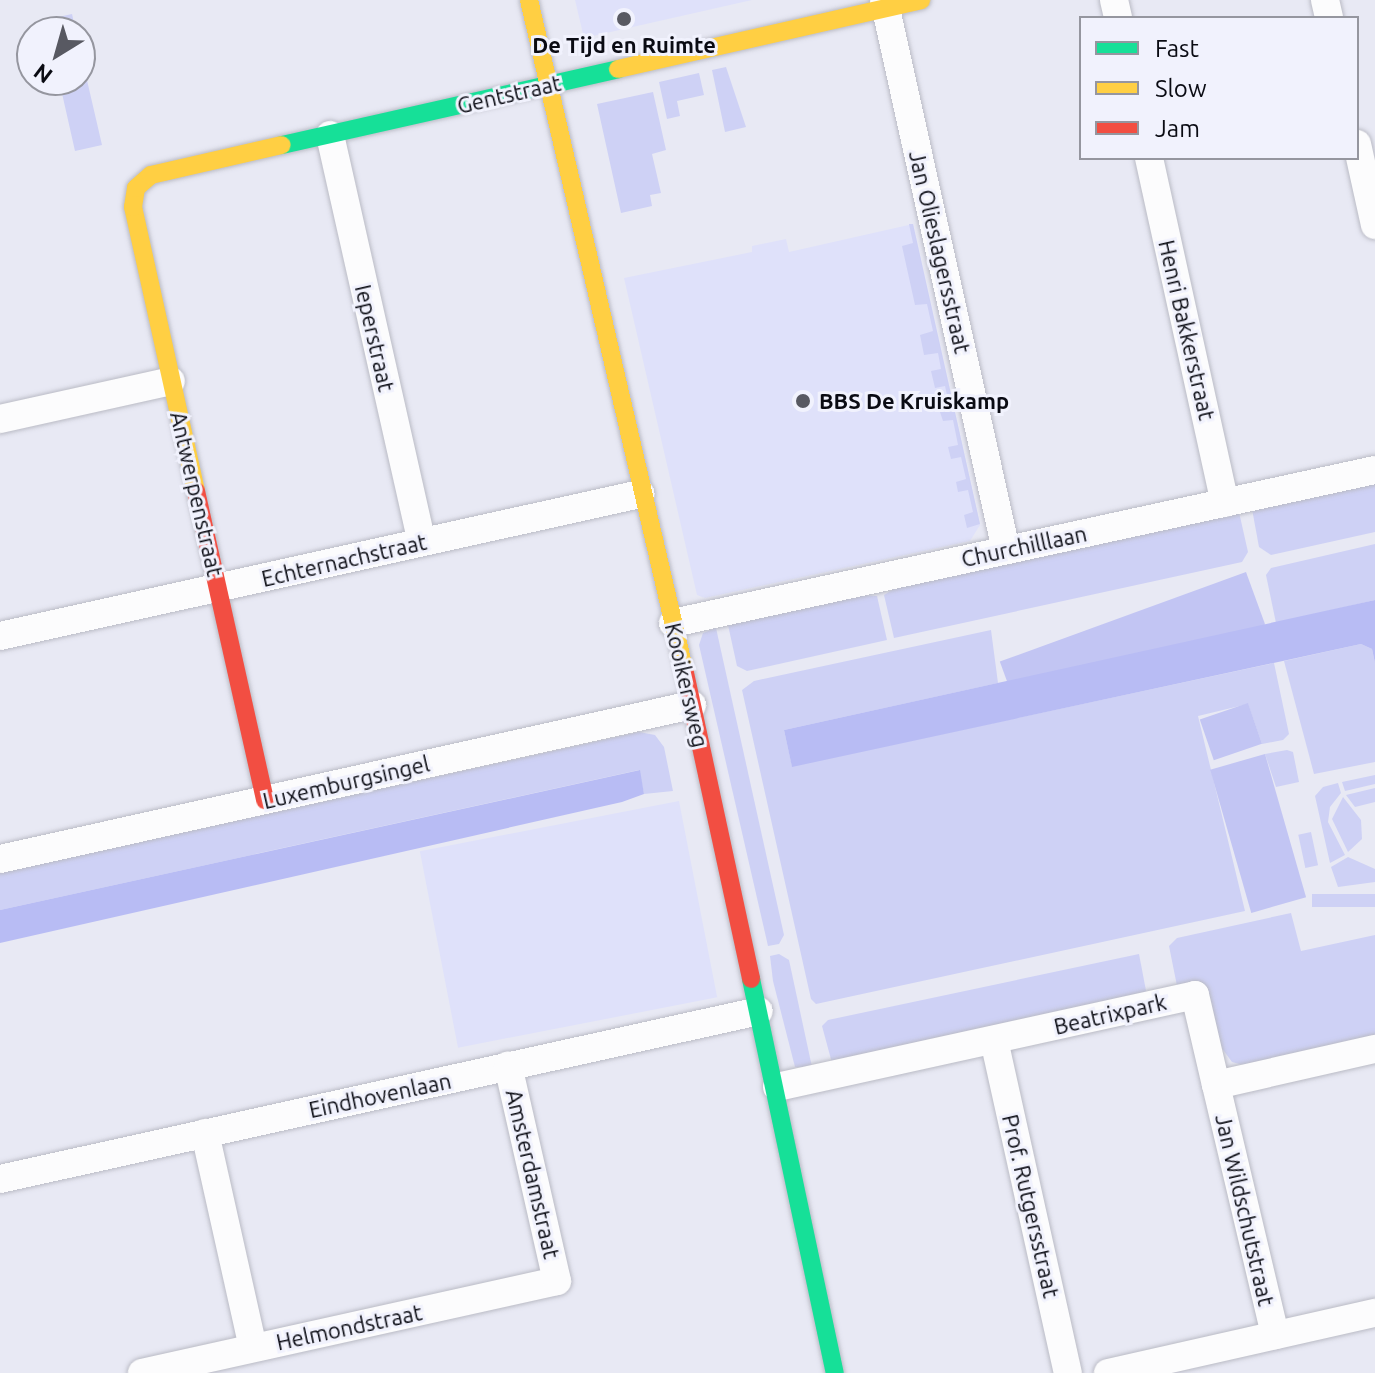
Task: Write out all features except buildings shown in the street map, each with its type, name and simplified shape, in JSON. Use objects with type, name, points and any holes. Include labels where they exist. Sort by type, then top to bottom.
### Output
[{"type":"street","name":"Kooikersweg","points":[[529,0],[640,494],[692,705],[777,1087],[835,1373]]},
{"type":"street","name":"Gentstraat","points":[[136,188],[151,175],[548,86],[884,4],[921,0]]},
{"type":"street","name":"Jan Olieslagersstraat","points":[[884,4],[1006,550]]},
{"type":"street","name":"Ieperstraat","points":[[330,135],[422,542]]},
{"type":"street","points":[[1359,153],[1375,225]]},
{"type":"street","name":"Henri Bakkerstraat","points":[[1149,160],[1225,503]]},
{"type":"street","name":"Antwerpenstraat","points":[[136,188],[133,207],[265,800]]},
{"type":"street","points":[[0,419],[171,381]]},
{"type":"street","name":"Churchilllaan","points":[[673,623],[1375,470]]},
{"type":"street","name":"Echternachstraat","points":[[0,636],[640,494]]},
{"type":"street","name":"Luxemburgsingel","points":[[0,859],[692,705]]},
{"type":"street","name":"Beatrixpark","points":[[777,1087],[1195,995],[1216,1085]]},
{"type":"street","name":"Eindhovenlaan","points":[[0,1179],[759,1011]]},
{"type":"street","name":"Prof. Rutgersstraat","points":[[994,1040],[1068,1373]]},
{"type":"street","points":[[1216,1085],[1375,1049]]},
{"type":"street","name":"Amsterdamstraat","points":[[508,1066],[557,1281]]},
{"type":"street","name":"Jan Wildschutstraat","points":[[1216,1085],[1275,1335]]},
{"type":"street","points":[[205,1133],[253,1348]]},
{"type":"street","name":"Helmondstraat","points":[[142,1373],[557,1281]]},
{"type":"street","points":[[1108,1373],[1375,1313]]},
{"type":"shaded area","name":"De Tijd en Ruimte","points":[[575,0],[752,0],[584,38]]},
{"type":"shaded area","points":[[726,67],[746,127],[725,132],[712,70]]},
{"type":"shaded area","points":[[699,73],[704,95],[677,101],[680,116],[667,119],[659,82]]},
{"type":"shaded area","points":[[653,92],[666,150],[652,154],[661,193],[650,195],[652,206],[621,213],[597,104]]},
{"type":"shaded area","points":[[63,96],[91,96],[102,145],[75,151]]},
{"type":"shaded area","points":[[909,224],[913,224],[980,524],[967,528],[964,515],[973,512],[968,490],[958,492],[956,482],[966,479],[961,457],[951,459],[948,447],[958,445],[953,420],[943,421],[940,412],[950,409],[945,386],[935,388],[931,371],[941,369],[938,353],[924,355],[920,335],[933,331],[927,304],[915,305],[902,246],[913,243]]},
{"type":"shaded area","name":"BBS De Kruiskamp","points":[[913,224],[980,525],[970,541],[705,598],[697,595],[624,278],[752,252],[752,246],[786,239],[789,252]]},
{"type":"shaded area","points":[[1375,481],[1375,532],[1271,555],[1259,547],[1252,509]]},
{"type":"shaded area","points":[[1239,512],[1248,552],[1242,562],[894,638],[884,595],[897,587]]},
{"type":"shaded area","points":[[1375,544],[1375,600],[1276,623],[1266,575],[1271,568]]},
{"type":"shaded area","points":[[1246,572],[1265,625],[1019,714],[1000,662]]},
{"type":"shaded area","points":[[860,595],[877,596],[887,640],[747,671],[737,666],[728,625]]},
{"type":"shaded area","points":[[1375,600],[1375,663],[1372,649],[1361,644],[792,767],[784,730]]},
{"type":"shaded area","points":[[716,628],[784,935],[779,944],[768,946],[699,645],[703,633]]},
{"type":"shaded area","points":[[991,630],[998,683],[784,730],[792,766],[1274,663],[1289,734],[1283,740],[1262,744],[1248,704],[1198,716],[1245,911],[816,1004],[811,999],[742,690],[754,681]]},
{"type":"shaded area","points":[[1361,644],[1372,649],[1375,663],[1375,762],[1314,774],[1284,661]]},
{"type":"shaded area","points":[[1248,703],[1262,744],[1214,760],[1200,720]]},
{"type":"shaded area","points":[[639,732],[655,735],[664,747],[673,791],[644,794],[639,770],[0,910],[0,873]]},
{"type":"shaded area","points":[[1287,750],[1293,752],[1299,782],[1276,787],[1265,754]]},
{"type":"shaded area","points":[[1265,754],[1306,897],[1251,913],[1210,770]]},
{"type":"shaded area","points":[[640,770],[644,794],[622,802],[0,943],[0,910]]},
{"type":"shaded area","points":[[1375,775],[1375,784],[1345,791],[1342,782]]},
{"type":"shaded area","points":[[1338,783],[1341,793],[1330,807],[1328,822],[1345,855],[1330,863],[1315,796],[1323,787]]},
{"type":"shaded area","points":[[1375,788],[1375,802],[1355,807],[1346,795]]},
{"type":"shaded area","points":[[1343,797],[1361,820],[1362,839],[1348,852],[1332,819]]},
{"type":"shaded area","points":[[679,801],[717,997],[458,1048],[420,851]]},
{"type":"shaded area","points":[[1311,832],[1318,865],[1305,868],[1298,835]]},
{"type":"shaded area","points":[[1348,857],[1375,869],[1375,882],[1338,887],[1331,867]]},
{"type":"shaded area","points":[[1312,894],[1375,894],[1375,907],[1312,907]]},
{"type":"shaded area","points":[[1291,913],[1301,951],[1375,935],[1375,1036],[1243,1065],[1232,1062],[1221,1047],[1210,997],[1177,986],[1169,946],[1177,938]]},
{"type":"shaded area","points":[[779,954],[789,960],[812,1067],[795,1067],[773,981],[770,956]]},
{"type":"shaded area","points":[[1139,954],[1147,996],[832,1063],[822,1026],[828,1020]]},
{"type":"traffic: fast","points":[[282,145],[618,69]]},
{"type":"traffic: fast","points":[[751,979],[835,1373]]},
{"type":"traffic: slow","points":[[529,0],[685,673]]},
{"type":"traffic: slow","points":[[618,69],[921,0]]},
{"type":"traffic: slow","points":[[196,491],[133,207],[136,188],[151,175],[282,145]]},
{"type":"traffic: jam","points":[[196,491],[265,800]]},
{"type":"traffic: jam","points":[[685,673],[751,979]]},
{"type":"place","name":"De Tijd en Ruimte","points":[[624,19]]},
{"type":"place","name":"BBS De Kruiskamp","points":[[803,401]]}]
